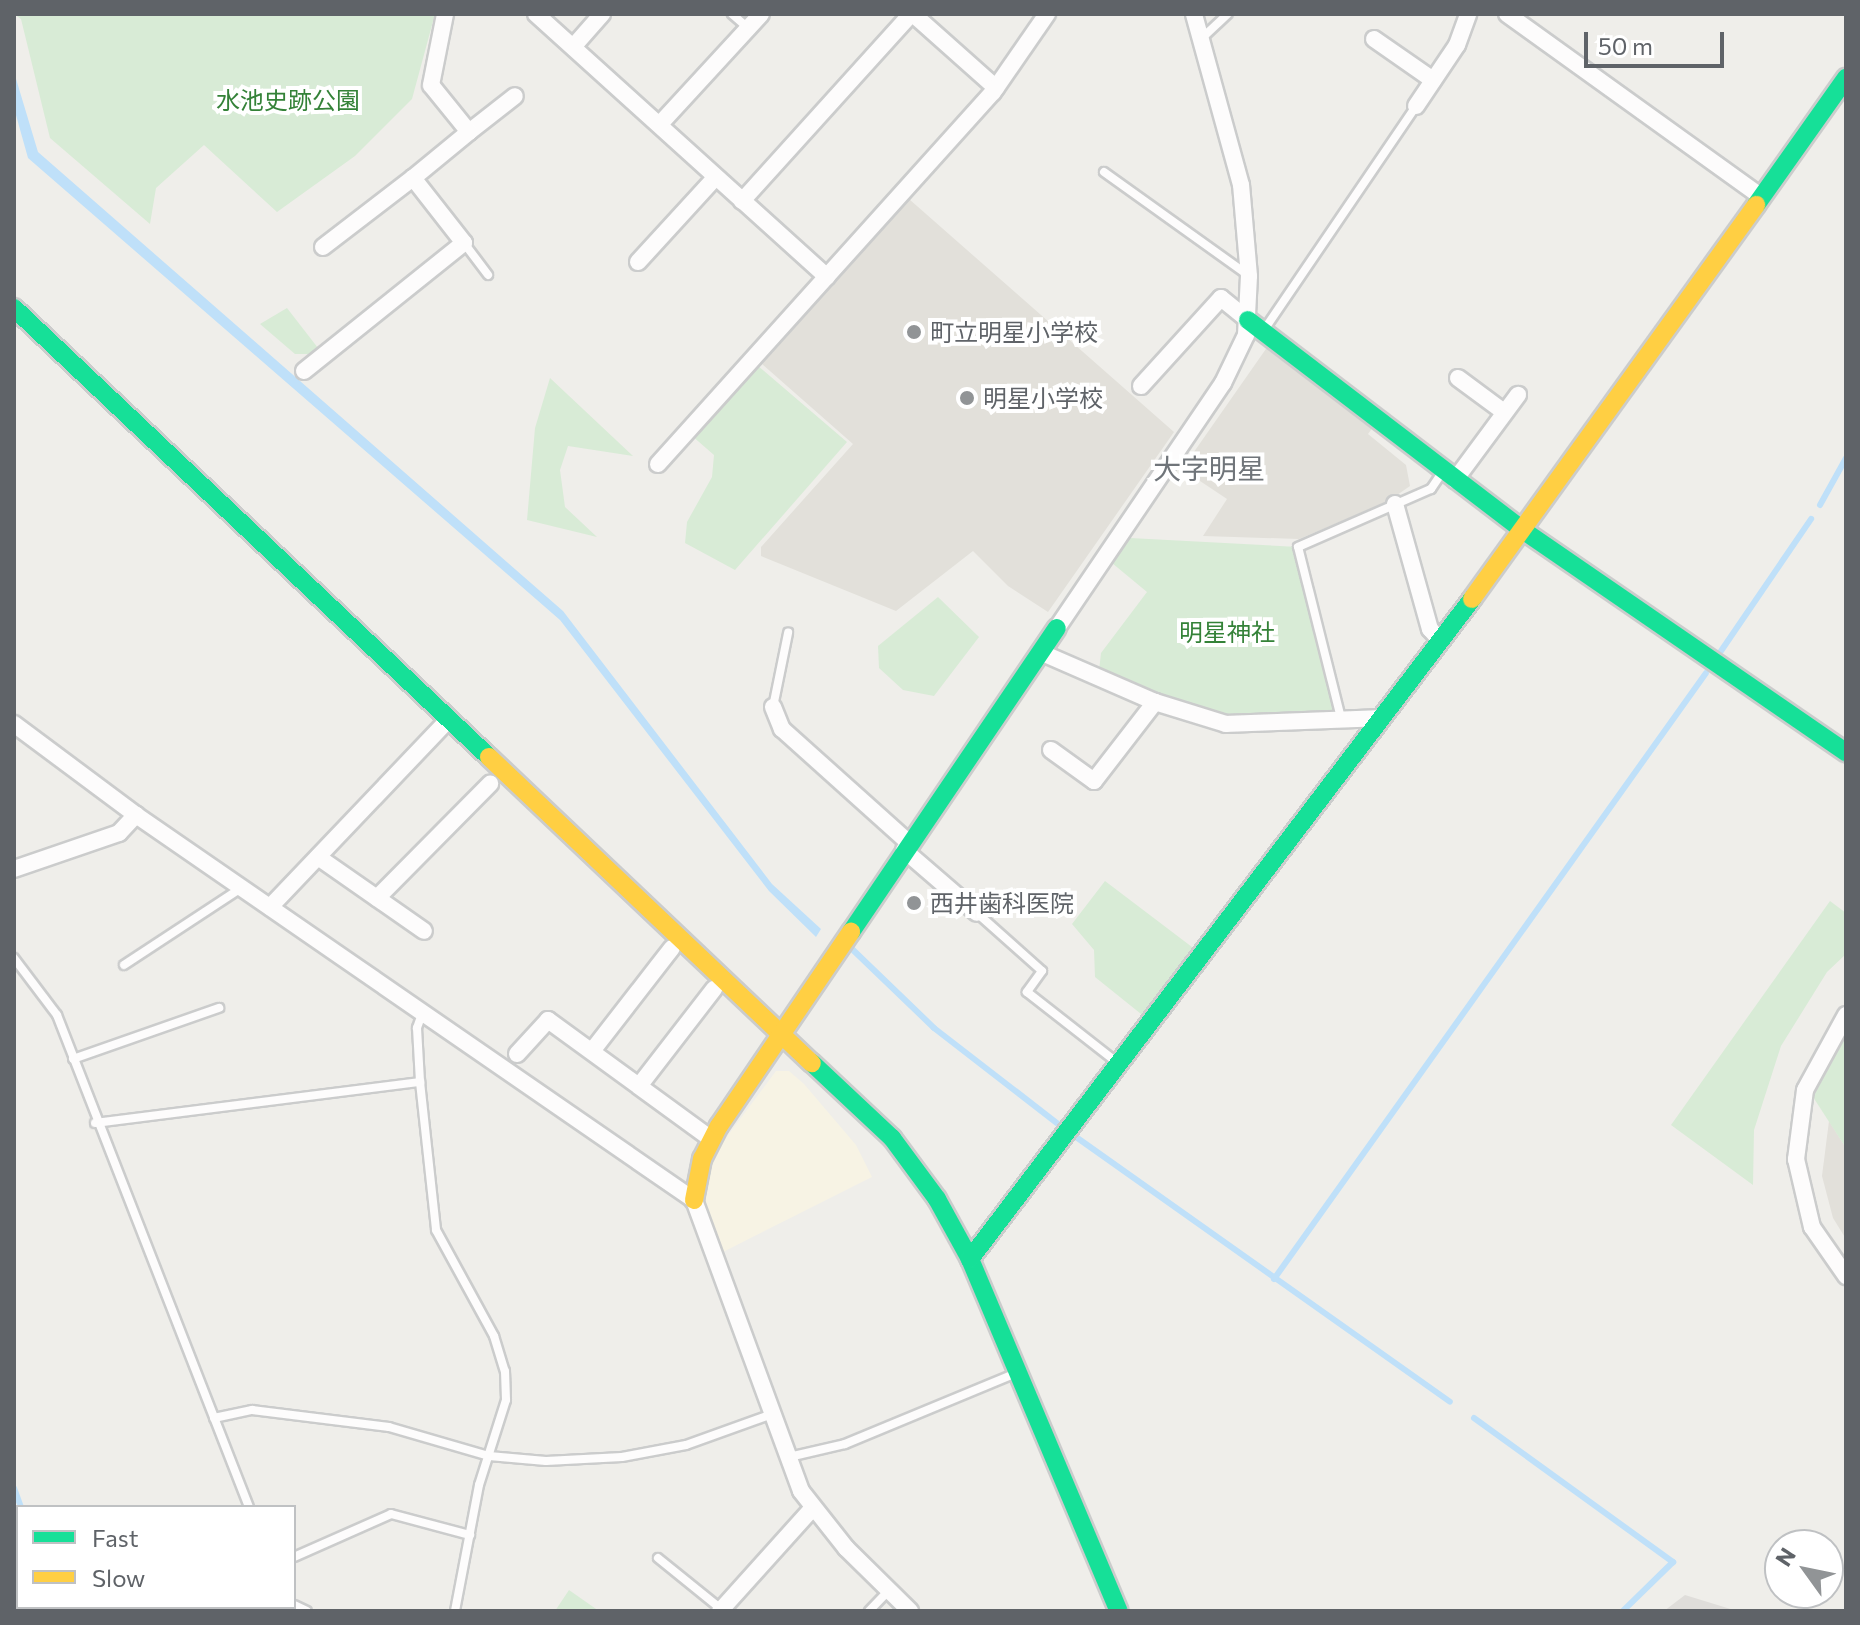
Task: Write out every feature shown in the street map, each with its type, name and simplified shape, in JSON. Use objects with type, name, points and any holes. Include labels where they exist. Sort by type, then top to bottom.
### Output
[{"type":"street","points":[[445,14],[431,85],[469,132]]},
{"type":"street","points":[[536,14],[827,277]]},
{"type":"street","points":[[573,47],[602,14]]},
{"type":"street","points":[[660,124],[761,14]]},
{"type":"street","points":[[742,201],[912,14],[996,88]]},
{"type":"street","points":[[658,464],[996,88],[1047,14]]},
{"type":"street","points":[[694,1200],[711,1139],[1223,383],[1255,326],[1241,185],[1194,14]]},
{"type":"street","points":[[1416,106],[1457,45],[1468,14]]},
{"type":"street","points":[[1507,14],[1762,197]]},
{"type":"street","points":[[1374,39],[1433,80]]},
{"type":"street","points":[[970,1259],[1524,531],[1846,78]]},
{"type":"street","points":[[323,247],[515,96]]},
{"type":"street","points":[[638,262],[716,177]]},
{"type":"street","points":[[304,371],[464,243],[413,178]]},
{"type":"street","points":[[1141,386],[1221,298],[1524,531],[1846,752]]},
{"type":"street","points":[[14,308],[892,1138],[937,1199],[970,1259],[1119,1611]]},
{"type":"street","points":[[1458,378],[1504,412]]},
{"type":"street","points":[[1449,476],[1518,395]]},
{"type":"street","points":[[1395,504],[1430,629],[1440,640]]},
{"type":"street","points":[[1040,652],[1155,702],[1226,724],[1343,722],[1382,718]]},
{"type":"street","points":[[1051,750],[1094,781],[1155,702]]},
{"type":"street","points":[[773,707],[782,729],[977,913]]},
{"type":"street","points":[[270,907],[449,719]]},
{"type":"street","points":[[14,724],[136,815],[694,1200],[788,1457],[812,1509],[910,1611]]},
{"type":"street","points":[[377,898],[492,781]]},
{"type":"street","points":[[14,869],[119,833],[136,815]]},
{"type":"street","points":[[318,857],[424,931]]},
{"type":"street","points":[[592,1051],[672,948]]},
{"type":"street","points":[[639,1086],[714,989]]},
{"type":"street","points":[[1846,1015],[1805,1090],[1796,1159],[1812,1227],[1846,1276]]},
{"type":"street","points":[[517,1054],[548,1020],[711,1139]]},
{"type":"street","points":[[721,1610],[812,1509]]},
{"type":"lane","points":[[732,14],[748,28]]},
{"type":"lane","points":[[1201,39],[1228,14]]},
{"type":"lane","points":[[1255,326],[1416,106]]},
{"type":"lane","points":[[1104,172],[1249,276]]},
{"type":"lane","points":[[464,243],[488,275]]},
{"type":"lane","points":[[1343,722],[1298,547],[1431,489],[1449,476]]},
{"type":"lane","points":[[773,707],[788,633]]},
{"type":"lane","points":[[124,965],[241,888]]},
{"type":"lane","points":[[977,913],[1042,971],[1027,992],[1120,1065]]},
{"type":"lane","points":[[14,958],[51,1001],[95,1123],[248,1505]]},
{"type":"lane","points":[[73,1059],[219,1008]]},
{"type":"lane","points":[[422,1014],[417,1028],[420,1082],[436,1230],[494,1336],[505,1371],[506,1400],[489,1456],[455,1611]]},
{"type":"lane","points":[[95,1123],[420,1082]]},
{"type":"lane","points":[[788,1457],[845,1444],[1017,1373]]},
{"type":"lane","points":[[214,1418],[252,1410],[389,1427],[489,1456],[546,1461],[622,1457],[686,1445],[773,1414]]},
{"type":"lane","points":[[296,1556],[391,1514],[470,1535]]},
{"type":"lane","points":[[658,1558],[721,1610]]},
{"type":"lane","points":[[869,1611],[888,1591]]},
{"type":"shaded area","name":"明星小学校","points":[[909,199],[1174,432],[1048,612],[1008,586],[973,551],[896,611],[761,556],[761,547],[853,444],[761,363]]},
{"type":"shaded area","points":[[1268,346],[1376,423],[1368,434],[1406,465],[1410,486],[1387,502],[1299,539],[1203,536],[1227,499],[1182,469]]},
{"type":"shaded area","points":[[776,1071],[789,1071],[804,1084],[856,1145],[872,1177],[723,1252],[705,1204],[705,1180],[714,1154]]},
{"type":"shaded area","points":[[1829,1121],[1846,1148],[1846,1239],[1833,1218],[1822,1176]]},
{"type":"shaded area","points":[[1685,1595],[1737,1611],[1664,1611]]},
{"type":"green space","name":"水池史跡公園","points":[[14,14],[435,14],[412,99],[355,156],[277,212],[204,145],[156,188],[150,224],[50,138],[21,19]]},
{"type":"green space","points":[[287,308],[318,348],[311,354],[295,354],[260,324]]},
{"type":"green space","points":[[757,365],[847,442],[735,570],[685,543],[687,522],[712,477],[714,455],[691,435]]},
{"type":"green space","points":[[550,378],[633,456],[568,446],[560,470],[565,507],[597,537],[527,520],[535,428]]},
{"type":"green space","name":"明星神社","points":[[1130,538],[1298,547],[1343,722],[1226,724],[1098,680],[1101,653],[1147,592],[1112,563]]},
{"type":"green space","points":[[938,597],[979,637],[934,696],[903,690],[879,668],[878,646]]},
{"type":"green space","points":[[1105,881],[1192,947],[1192,954],[1146,1018],[1095,977],[1094,950],[1072,924]]},
{"type":"green space","points":[[1830,901],[1846,913],[1846,954],[1827,972],[1781,1046],[1754,1130],[1753,1185],[1671,1125]]},
{"type":"green space","points":[[1846,1036],[1846,1148],[1813,1097]]},
{"type":"green space","points":[[569,1590],[599,1611],[555,1611]]},
{"type":"water","points":[[14,72],[38,152],[563,611],[772,884],[821,929],[816,937],[769,891],[560,620],[28,158],[14,108]]},
{"type":"waterway","points":[[1820,505],[1846,458]]},
{"type":"waterway","points":[[1721,651],[1811,519]]},
{"type":"waterway","points":[[1274,1279],[1706,673]]},
{"type":"waterway","points":[[852,949],[934,1028],[1058,1124]]},
{"type":"waterway","points":[[1076,1137],[1450,1402]]},
{"type":"waterway","points":[[1474,1418],[1673,1562],[1623,1611]]},
{"type":"waterway","points":[[14,1488],[20,1505]]},
{"type":"traffic: fast","points":[[1756,205],[1846,78]]},
{"type":"traffic: fast","points":[[14,308],[489,757]]},
{"type":"traffic: fast","points":[[1248,320],[1524,531],[1846,752]]},
{"type":"traffic: fast","points":[[970,1259],[1472,599]]},
{"type":"traffic: fast","points":[[851,932],[1057,628]]},
{"type":"traffic: fast","points":[[812,1063],[892,1138],[937,1199],[970,1259],[1119,1611]]},
{"type":"traffic: slow","points":[[1472,599],[1756,205]]},
{"type":"traffic: slow","points":[[489,757],[812,1063]]},
{"type":"traffic: slow","points":[[694,1200],[702,1159],[719,1126],[851,932]]},
{"type":"place","name":"町立明星小学校","points":[[914,332]]},
{"type":"place","name":"明星小学校","points":[[967,398]]},
{"type":"place","name":"西井歯科医院","points":[[914,903]]},
{"type":"district","name":"大字明星","points":[[1209,468]]}]
